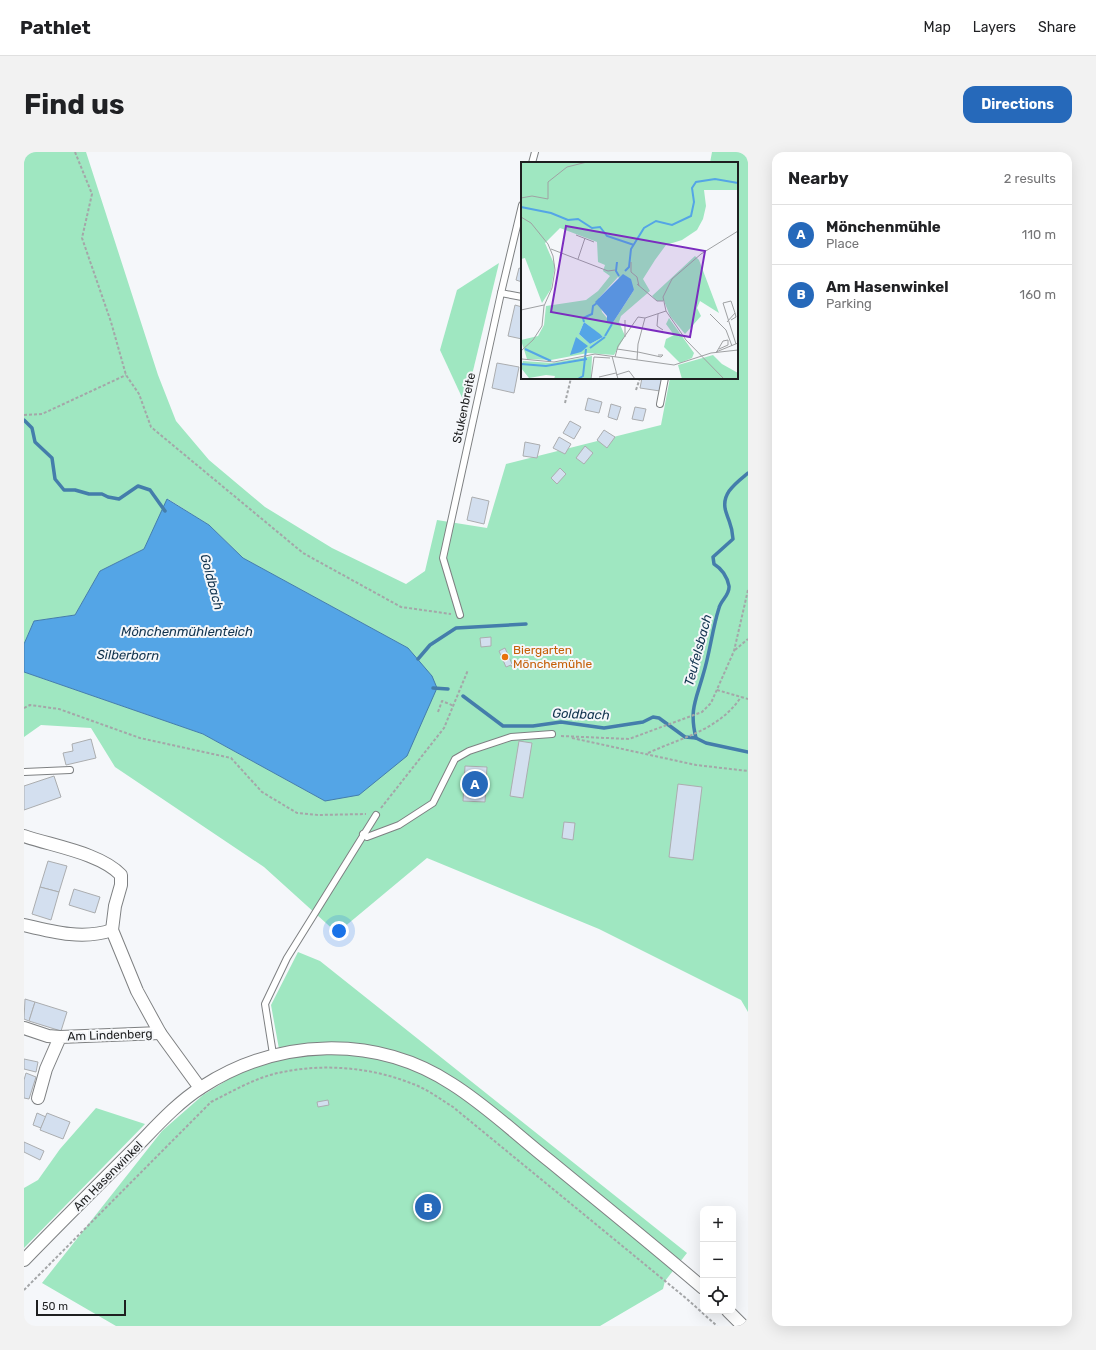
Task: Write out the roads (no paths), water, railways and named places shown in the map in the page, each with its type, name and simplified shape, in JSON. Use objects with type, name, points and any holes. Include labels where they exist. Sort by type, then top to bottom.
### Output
[{"type":"street","name":"Am Lindenberg","points":[[24,836],[97,859],[113,867],[121,875],[121,885],[115,906],[112,930],[136,991],[160,1033],[200,1088]]},
{"type":"street","points":[[24,925],[58,933],[94,935],[112,930]]},
{"type":"street","name":"Am Lindenberg","points":[[24,1028],[48,1036],[60,1037],[160,1033]]},
{"type":"street","name":"Am Lindenberg","points":[[38,1098],[46,1068],[60,1037]]},
{"type":"street","name":"Am Hasenwinkel","points":[[24,1260],[163,1121],[200,1088],[236,1068],[273,1054],[309,1048],[360,1049],[390,1056],[437,1075],[466,1093],[700,1286]]},
{"type":"street","points":[[731,1314],[743,1326]]},
{"type":"lane","points":[[532,162],[535,152]]},
{"type":"lane","name":"Stukenbreite","points":[[460,615],[443,558],[501,293],[521,209]]},
{"type":"lane","points":[[501,293],[521,297]]},
{"type":"lane","points":[[660,404],[665,379]]},
{"type":"lane","points":[[363,834],[367,837],[398,825],[433,804],[455,759],[469,751],[511,737],[552,734]]},
{"type":"lane","points":[[24,772],[70,770]]},
{"type":"lane","points":[[273,1054],[265,1004],[286,958],[376,815]]},
{"type":"water","name":"Mönchenmühlenteich","points":[[167,499],[209,525],[243,558],[408,648],[432,676],[437,688],[407,756],[359,795],[325,801],[203,734],[24,672],[24,644],[34,621],[75,615],[100,571],[144,549]]},
{"type":"waterway","name":"Goldbach","points":[[24,420],[32,428],[35,442],[52,458],[55,479],[64,490],[75,490],[89,494],[102,494],[119,499],[138,486],[150,490],[165,511]]},
{"type":"waterway","name":"Teufelsbach","points":[[696,738],[693,720],[694,705],[719,608],[729,589],[728,582],[722,571],[714,564],[713,557],[733,539],[726,512],[725,500],[730,490],[748,473]]},
{"type":"waterway","points":[[418,659],[430,645],[456,628],[526,624]]},
{"type":"waterway","name":"Goldbach","points":[[433,688],[448,689]]},
{"type":"waterway","name":"Goldbach","points":[[463,696],[503,726],[533,726],[561,722],[604,728],[643,722],[653,717],[659,718],[685,737],[696,738],[706,743],[748,752]]},
{"type":"place","name":"Biergarten Mönchemühle","points":[[505,657]]},
{"type":"place","name":"Mönchenmühle","points":[[475,784]]},
{"type":"place","name":"Am Hasenwinkel","points":[[428,1207]]},
{"type":"water label","name":"Silberborn","points":[[128,655]]}]
